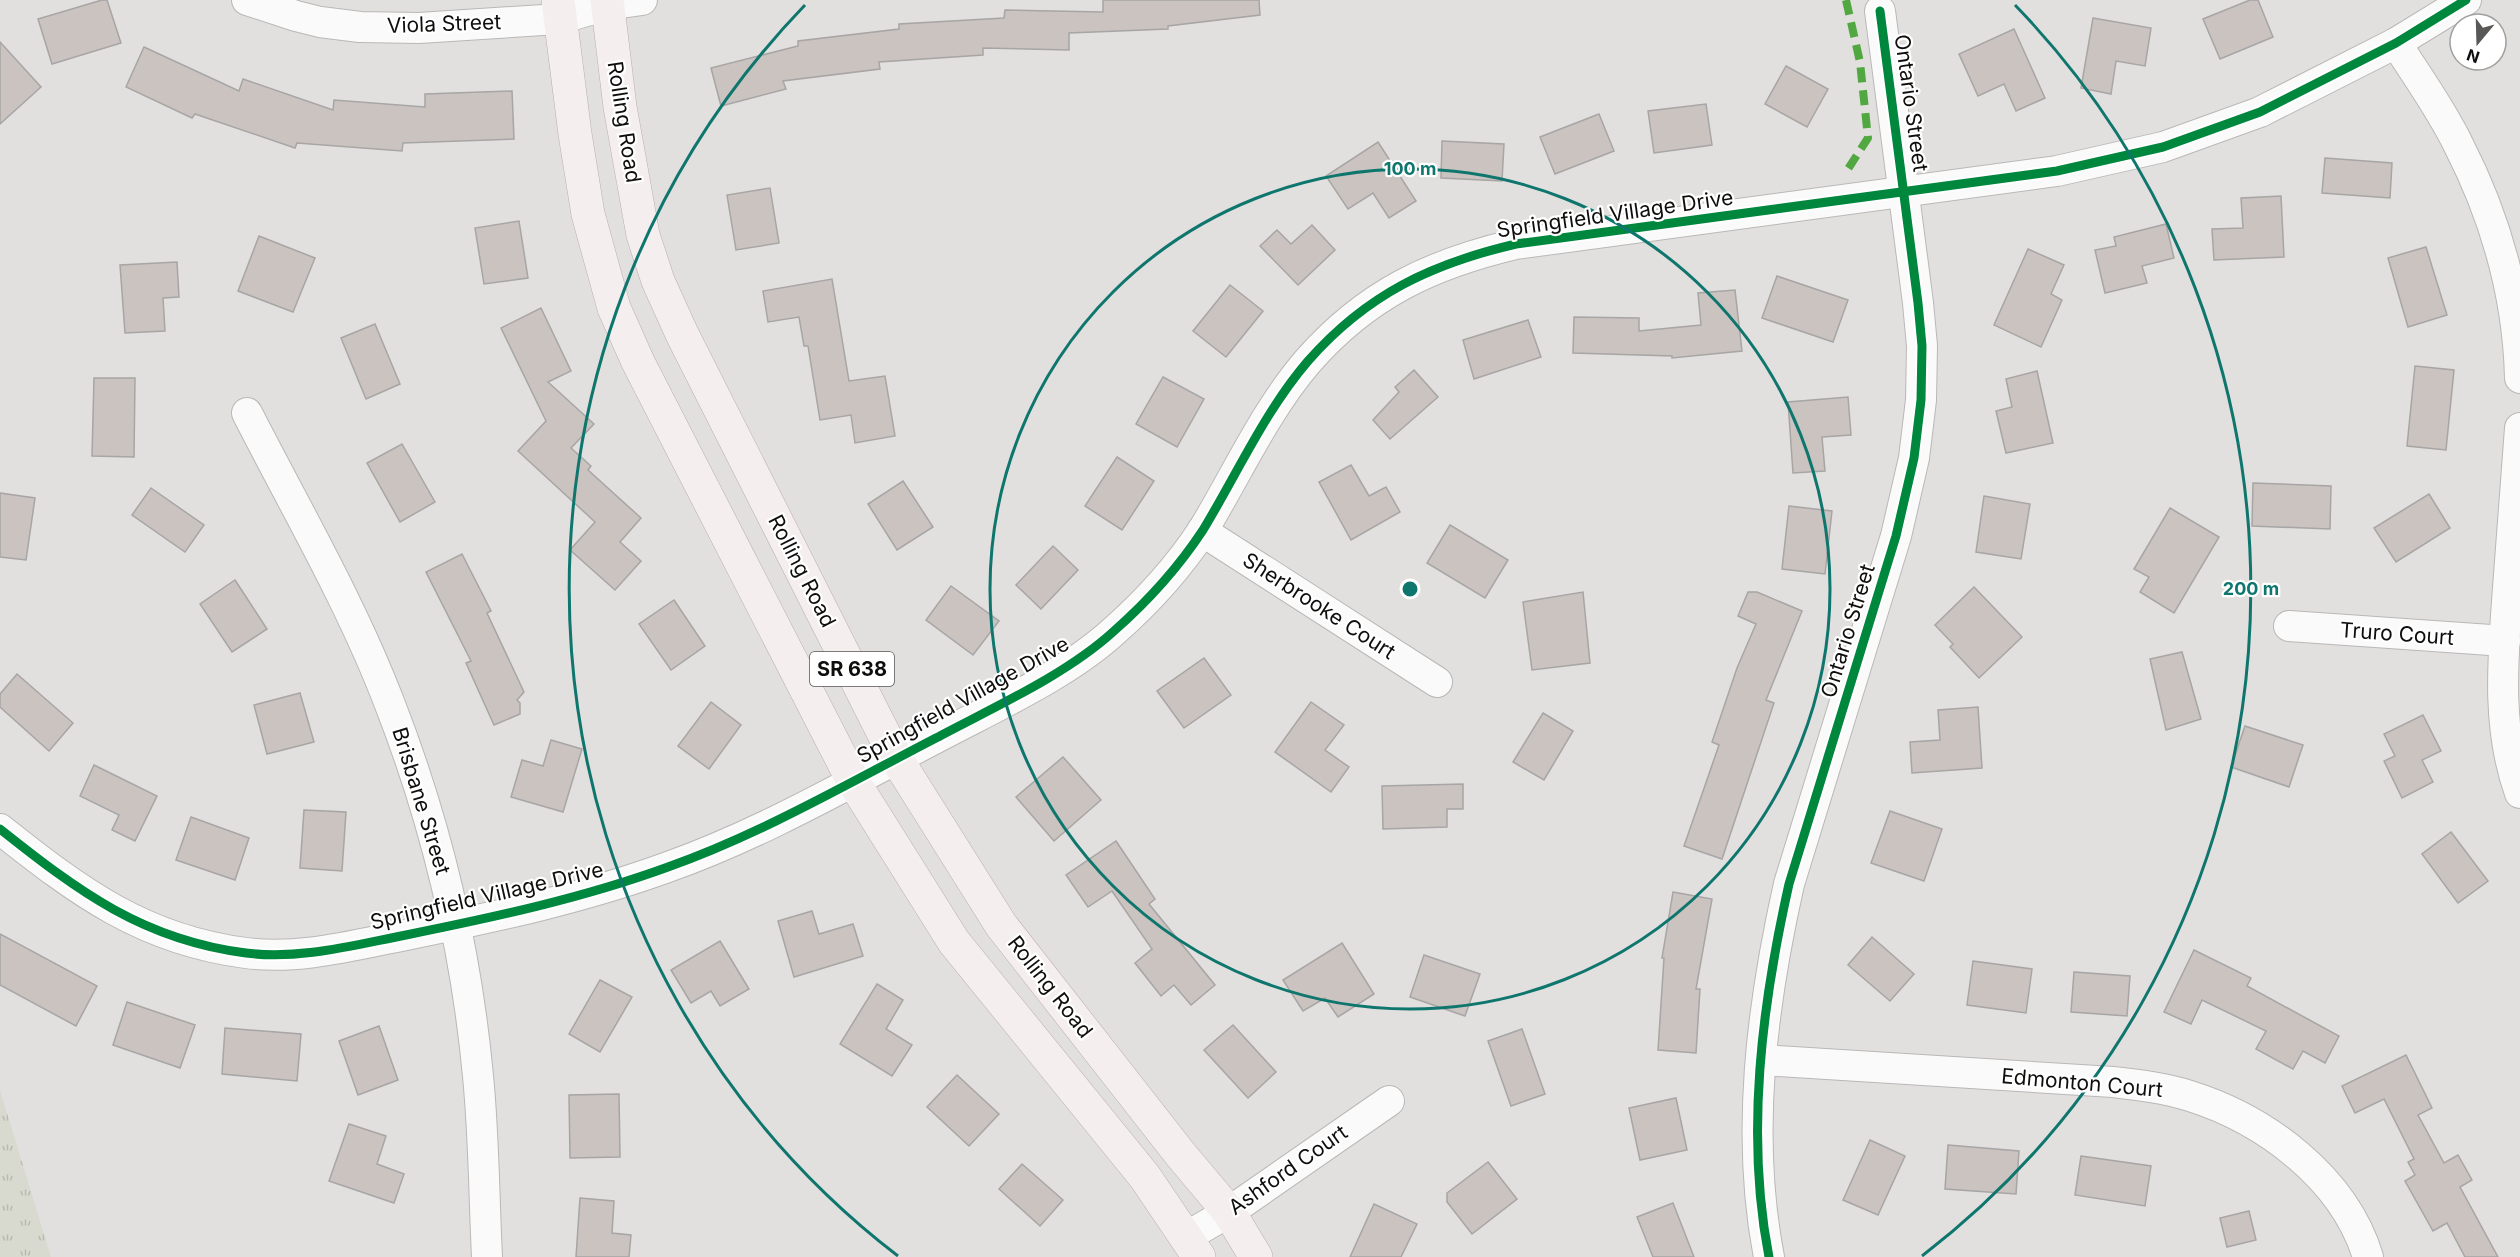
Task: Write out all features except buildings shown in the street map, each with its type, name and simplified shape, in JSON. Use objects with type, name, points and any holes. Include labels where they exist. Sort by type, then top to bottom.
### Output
[{"type":"main road","name":"Rolling Road","points":[[607,3],[633,187],[643,235],[658,281],[896,758],[1001,925],[1181,1155],[1229,1212],[1256,1257]]},
{"type":"main road","name":"SR 638","points":[[559,9],[574,134],[588,214],[599,262],[614,308],[644,372],[853,781],[954,942],[1145,1176],[1192,1247]]},
{"type":"street","name":"Viola Street","points":[[248,0],[296,16],[360,27],[419,28],[642,0]]},
{"type":"street","name":"Springfield Village Drive","points":[[0,829],[62,878],[95,900],[144,926],[175,938],[213,948],[252,954],[291,955],[340,948],[578,898],[672,866],[755,830],[1016,696],[1084,655],[1112,633],[1161,586],[1202,531],[1286,390],[1307,362],[1335,333],[1362,311],[1421,274],[1468,256],[1516,244],[2057,171],[2163,147],[2260,112],[2396,43],[2466,0]]},
{"type":"street","name":"Ontario Street","points":[[1769,1257],[1760,1175],[1759,1109],[1767,996],[1789,884],[1896,536],[1914,458],[1921,399],[1922,346],[1880,11]]},
{"type":"street","points":[[2396,43],[2457,142],[2479,186],[2499,242],[2513,304],[2520,378]]},
{"type":"street","name":"Brisbane Street","points":[[247,413],[350,613],[388,699],[430,821],[456,925],[468,994],[478,1077],[487,1257]]},
{"type":"street","points":[[2520,428],[2505,641],[2503,719],[2513,774],[2520,793]]},
{"type":"street","name":"Sherbrooke Court","points":[[1202,531],[1437,682]]},
{"type":"street","name":"Truro Court","points":[[2289,626],[2505,641]]},
{"type":"street","name":"Edmonton Court","points":[[1762,1060],[2113,1082],[2155,1087],[2189,1095],[2222,1107],[2249,1121],[2283,1143],[2306,1163],[2341,1204],[2356,1229],[2368,1257]]},
{"type":"street","name":"Ashford Court","points":[[1192,1247],[1229,1212],[1389,1101]]},
{"type":"green space","points":[[0,1090],[51,1257],[0,1257]]},
{"type":"marked path","points":[[1846,0],[1860,62],[1868,138],[1848,169]]},
{"type":"cycle path","points":[[0,829],[85,892],[143,924],[175,937],[209,946],[266,955],[306,953],[367,943],[506,914],[636,878],[703,854],[771,824],[1029,689],[1095,647],[1139,608],[1183,558],[1203,530],[1278,401],[1308,361],[1353,317],[1377,300],[1428,272],[1456,261],[1516,244],[2057,171],[2163,147],[2260,112],[2396,43],[2466,0]]},
{"type":"cycle path","points":[[1769,1257],[1758,1164],[1758,1117],[1764,1022],[1779,929],[1789,884],[1896,536],[1914,458],[1921,400],[1922,346],[1918,303],[1880,11]]}]
